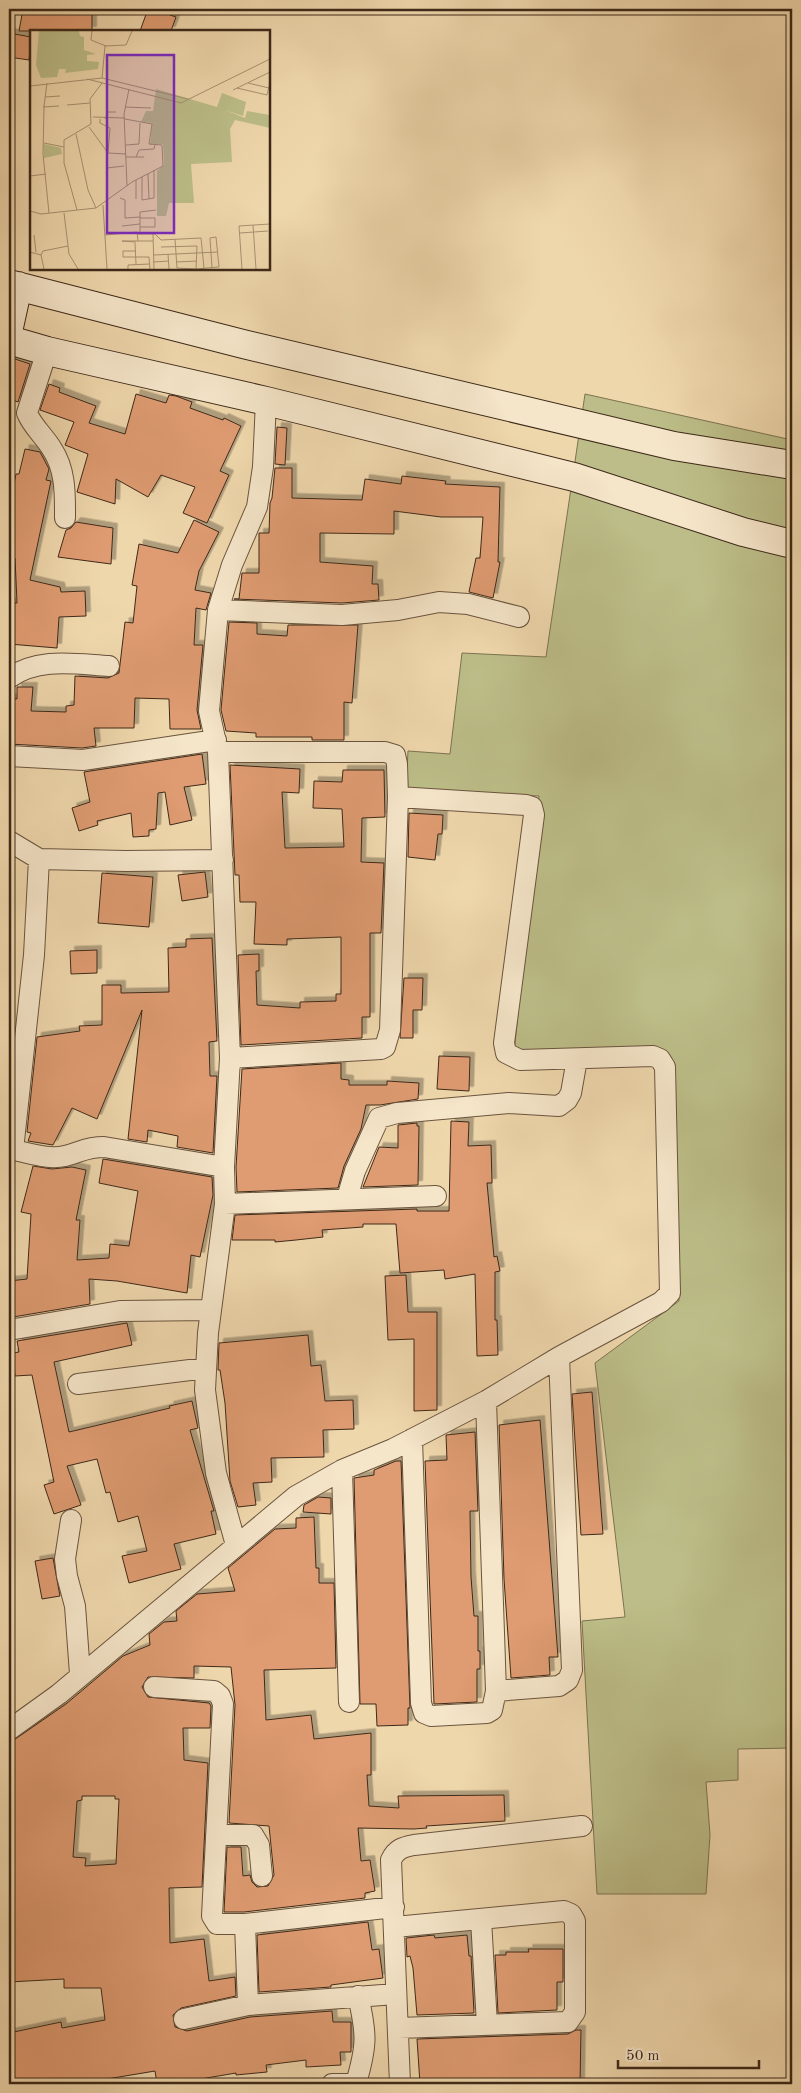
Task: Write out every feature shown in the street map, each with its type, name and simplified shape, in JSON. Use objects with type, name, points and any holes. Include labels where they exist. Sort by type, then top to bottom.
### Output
[{"type":"street","points":[[9,327],[13,285],[243,344],[674,446],[792,465]]},
{"type":"street","points":[[9,340],[47,351],[266,401],[574,477],[743,532],[792,544]]},
{"type":"street","points":[[47,351],[27,413],[54,451],[60,467],[65,491],[65,518]]},
{"type":"street","points":[[236,1545],[216,1473],[205,1390],[211,1310],[225,1204],[224,1167],[230,1058],[217,746],[209,711],[209,692],[218,610],[232,564],[257,507],[263,467],[266,401]]},
{"type":"street","points":[[218,610],[342,615],[398,610],[439,602],[468,604],[519,616]]},
{"type":"street","points":[[9,678],[16,673],[44,663],[109,666]]},
{"type":"street","points":[[9,756],[83,760],[217,746],[384,752],[395,755],[398,797],[390,1030],[385,1047],[381,1050],[230,1058]]},
{"type":"street","points":[[9,1730],[58,1694],[296,1496],[342,1470],[412,1439],[486,1401],[559,1357],[661,1302],[670,1293],[665,1067],[660,1059],[653,1056],[520,1060],[506,1053],[504,1043],[534,815],[532,807],[508,803],[398,797]]},
{"type":"street","points":[[9,841],[39,858],[125,861],[223,860]]},
{"type":"street","points":[[39,858],[34,955],[17,1037],[11,1149],[46,1157],[65,1156],[86,1147],[104,1147],[224,1167]]},
{"type":"street","points":[[347,1198],[355,1171],[379,1118],[397,1113],[509,1103],[559,1106],[572,1093],[576,1058]]},
{"type":"street","points":[[225,1204],[436,1196]]},
{"type":"street","points":[[9,1330],[120,1311],[155,1309],[211,1310]]},
{"type":"street","points":[[496,1691],[559,1686],[568,1680],[572,1670],[559,1357]]},
{"type":"street","points":[[78,1384],[206,1368]]},
{"type":"street","points":[[412,1439],[421,1703],[424,1713],[431,1716],[487,1713],[492,1710],[496,1691],[486,1401]]},
{"type":"street","points":[[342,1470],[349,1702]]},
{"type":"street","points":[[71,1520],[65,1559],[67,1576],[75,1606],[80,1674]]},
{"type":"street","points":[[154,1687],[214,1691],[220,1696],[223,1704],[212,1916],[217,1924],[245,1924],[394,1907]]},
{"type":"street","points":[[400,2084],[391,1860],[394,1853],[400,1848],[582,1826]]},
{"type":"street","points":[[216,1835],[253,1835],[259,1845],[262,1876]]},
{"type":"street","points":[[394,1928],[564,1910],[570,1914],[575,1922],[573,2017],[568,2022],[559,2024],[399,2028]]},
{"type":"street","points":[[481,1919],[487,2025]]},
{"type":"street","points":[[245,1924],[248,2004]]},
{"type":"street","points":[[184,2019],[248,2004],[396,1994]]},
{"type":"street","points":[[332,2084],[357,2084],[365,2051],[365,2029],[358,1996]]},
{"type":"green space","points":[[585,394],[792,440],[792,1748],[738,1749],[738,1780],[706,1782],[710,1835],[706,1894],[597,1894],[582,1621],[625,1617],[595,1363],[679,1301],[661,1049],[514,1054],[539,796],[406,790],[408,751],[450,754],[462,653],[546,657]]},
{"type":"building","points":[[23,9],[92,9],[92,30],[19,31]]},
{"type":"building","points":[[148,9],[172,9],[170,15],[176,17],[171,30],[140,30]]},
{"type":"building","points":[[9,33],[30,37],[29,60],[9,57]]},
{"type":"building","points":[[9,357],[30,364],[18,402],[9,399]]},
{"type":"building","points":[[49,384],[60,388],[59,392],[96,406],[89,423],[125,434],[136,394],[166,403],[169,395],[176,396],[192,402],[190,408],[223,420],[224,418],[241,426],[220,471],[229,475],[207,523],[183,513],[195,487],[161,475],[148,497],[116,479],[115,504],[77,492],[88,454],[65,445],[74,422],[40,410]]},
{"type":"building","points":[[277,427],[287,428],[285,465],[275,464]]},
{"type":"building","points":[[25,449],[40,452],[49,469],[46,480],[51,481],[30,580],[60,587],[61,592],[85,591],[86,616],[59,617],[57,648],[9,644],[9,603],[17,603],[15,558],[12,558],[13,528],[9,527],[9,508],[16,474],[19,474]]},
{"type":"building","points":[[275,468],[292,468],[292,498],[362,500],[365,479],[401,484],[402,476],[446,481],[445,484],[500,487],[498,562],[500,562],[493,598],[469,592],[476,558],[480,558],[483,517],[441,517],[394,511],[394,534],[320,533],[320,562],[373,566],[372,584],[378,584],[379,600],[342,603],[234,599],[239,599],[242,573],[259,573],[259,533],[269,533],[270,503]]},
{"type":"building","points":[[194,520],[219,532],[199,571],[195,590],[211,593],[206,610],[196,608],[194,645],[203,645],[197,710],[201,729],[170,729],[169,699],[135,698],[134,728],[94,728],[96,746],[82,748],[9,744],[9,698],[17,699],[17,687],[33,687],[31,711],[66,712],[66,706],[74,705],[75,676],[108,678],[119,673],[125,622],[133,623],[137,586],[132,585],[139,544],[178,553]]},
{"type":"building","points":[[76,522],[113,528],[111,564],[58,557],[66,530],[71,528]]},
{"type":"building","points":[[229,622],[257,623],[257,634],[287,636],[288,625],[358,625],[352,703],[344,702],[344,740],[312,740],[312,737],[256,737],[256,733],[226,731],[221,710]]},
{"type":"building","points":[[202,754],[206,784],[184,787],[192,820],[170,825],[165,792],[158,793],[156,829],[149,830],[149,836],[133,837],[131,813],[97,821],[98,825],[79,831],[72,808],[90,802],[84,772]]},
{"type":"building","points":[[230,765],[300,769],[299,793],[282,792],[285,848],[344,847],[342,809],[313,808],[314,781],[342,782],[343,770],[384,770],[385,817],[362,818],[361,862],[384,863],[381,933],[370,933],[370,1017],[362,1017],[362,1038],[241,1045],[238,955],[259,954],[259,971],[256,971],[257,1005],[300,1008],[300,1002],[336,1001],[336,994],[341,994],[341,937],[287,939],[287,945],[254,944],[256,902],[240,902],[239,875],[235,875]]},
{"type":"building","points":[[409,813],[443,815],[442,834],[438,834],[435,860],[408,857]]},
{"type":"building","points":[[205,872],[208,897],[182,901],[178,875]]},
{"type":"building","points":[[102,873],[153,877],[149,927],[98,923]]},
{"type":"building","points":[[212,938],[217,1041],[209,1042],[210,1076],[217,1076],[213,1153],[177,1147],[178,1136],[148,1130],[147,1142],[128,1139],[142,1010],[97,1119],[72,1108],[53,1145],[28,1141],[31,1133],[27,1132],[37,1037],[80,1031],[79,1026],[102,1025],[102,985],[121,985],[121,993],[169,992],[168,948],[186,947],[186,939]]},
{"type":"building","points":[[97,950],[97,973],[71,974],[70,951]]},
{"type":"building","points":[[404,978],[423,978],[422,1010],[413,1010],[413,1038],[400,1038]]},
{"type":"building","points":[[439,1056],[470,1057],[469,1091],[437,1089]]},
{"type":"building","points":[[341,1063],[341,1079],[349,1080],[349,1085],[387,1085],[387,1081],[419,1083],[418,1099],[380,1105],[366,1105],[361,1129],[344,1166],[338,1188],[237,1192],[236,1167],[242,1069]]},
{"type":"building","points":[[451,1121],[469,1122],[468,1146],[491,1145],[492,1183],[487,1183],[494,1257],[497,1256],[500,1271],[495,1272],[495,1320],[497,1320],[498,1355],[477,1356],[475,1274],[445,1279],[444,1270],[400,1273],[396,1224],[363,1224],[363,1227],[322,1230],[323,1237],[296,1240],[275,1242],[275,1240],[232,1240],[235,1215],[417,1209],[417,1211],[449,1211]]},
{"type":"building","points":[[417,1123],[417,1126],[419,1126],[418,1185],[363,1187],[379,1147],[398,1148],[398,1125]]},
{"type":"building","points":[[103,1159],[212,1177],[213,1195],[200,1257],[191,1255],[187,1293],[117,1281],[89,1279],[90,1304],[13,1317],[11,1305],[9,1305],[9,1281],[27,1279],[31,1214],[21,1212],[33,1166],[52,1169],[72,1167],[86,1170],[76,1220],[80,1220],[77,1260],[109,1258],[110,1244],[129,1246],[138,1191],[99,1183]]},
{"type":"building","points":[[406,1275],[408,1312],[437,1312],[437,1410],[414,1411],[414,1339],[388,1340],[385,1276]]},
{"type":"building","points":[[127,1323],[132,1345],[54,1362],[69,1432],[192,1401],[198,1428],[190,1430],[214,1511],[211,1511],[216,1534],[174,1544],[181,1569],[129,1583],[122,1556],[147,1551],[138,1516],[118,1522],[110,1492],[106,1493],[97,1459],[67,1466],[81,1505],[54,1514],[44,1485],[54,1482],[32,1375],[15,1376],[13,1353],[19,1352],[17,1341]]},
{"type":"building","points":[[308,1335],[311,1366],[321,1365],[325,1401],[353,1400],[354,1429],[323,1430],[324,1457],[271,1458],[272,1482],[253,1483],[256,1505],[238,1507],[230,1481],[225,1403],[220,1370],[218,1370],[219,1343]]},
{"type":"building","points":[[592,1392],[603,1534],[581,1535],[572,1394]]},
{"type":"building","points":[[540,1420],[558,1657],[549,1657],[550,1675],[511,1678],[504,1579],[499,1425]]},
{"type":"building","points":[[475,1432],[478,1511],[470,1511],[471,1577],[474,1616],[478,1616],[478,1651],[480,1651],[480,1669],[477,1669],[477,1702],[434,1704],[425,1461],[447,1460],[446,1435]]},
{"type":"building","points":[[396,1461],[401,1461],[410,1708],[408,1708],[408,1725],[377,1726],[376,1704],[360,1704],[354,1478],[374,1475],[374,1470]]},
{"type":"building","points":[[318,1497],[331,1498],[331,1514],[303,1512],[304,1505]]},
{"type":"building","points":[[314,1517],[316,1568],[319,1568],[319,1583],[334,1583],[336,1668],[264,1670],[266,1720],[311,1715],[314,1739],[371,1733],[371,1775],[367,1775],[369,1806],[399,1808],[398,1796],[504,1795],[505,1821],[426,1826],[427,1828],[414,1829],[358,1828],[361,1861],[370,1860],[375,1891],[365,1893],[365,1898],[244,1912],[224,1912],[227,1847],[241,1847],[243,1876],[250,1875],[252,1882],[257,1887],[268,1886],[274,1875],[269,1826],[229,1823],[235,1705],[231,1667],[194,1666],[194,1678],[148,1677],[142,1687],[148,1697],[209,1703],[211,1706],[210,1728],[183,1728],[184,1760],[208,1763],[202,1887],[169,1888],[170,1943],[204,1939],[209,1981],[235,1977],[236,1996],[181,2008],[173,2015],[175,2027],[187,2031],[250,2017],[332,2011],[333,2022],[351,2022],[351,2052],[340,2052],[341,2065],[306,2067],[306,2060],[266,2065],[267,2072],[236,2075],[236,2073],[183,2082],[182,2079],[157,2083],[155,2071],[101,2080],[101,2084],[11,2084],[9,2033],[61,2022],[62,2028],[105,2020],[101,1988],[64,1988],[64,1979],[9,1982],[12,1893],[9,1850],[9,1762],[13,1762],[11,1742],[66,1704],[123,1656],[150,1645],[149,1634],[164,1622],[177,1621],[176,1611],[197,1594],[235,1591],[228,1568],[275,1529],[296,1528],[296,1518]],"holes":[[[82,1796],[115,1796],[115,1799],[119,1799],[116,1864],[85,1866],[86,1858],[73,1857],[77,1801],[82,1800]]]},
{"type":"building","points":[[53,1558],[60,1596],[42,1599],[35,1561]]},
{"type":"building","points":[[368,1922],[372,1950],[379,1949],[383,1978],[331,1985],[331,1987],[259,1992],[257,1935]]},
{"type":"building","points":[[434,1935],[435,1938],[467,1935],[469,1956],[471,1956],[474,2013],[417,2015],[413,1968],[410,1956],[407,1957],[406,1938]]},
{"type":"building","points":[[528,1949],[563,1949],[563,1982],[557,1982],[557,2010],[498,2013],[495,1955],[506,1955],[506,1952],[529,1952]]},
{"type":"building","points":[[581,2030],[580,2084],[420,2084],[417,2039],[568,2034]]}]
